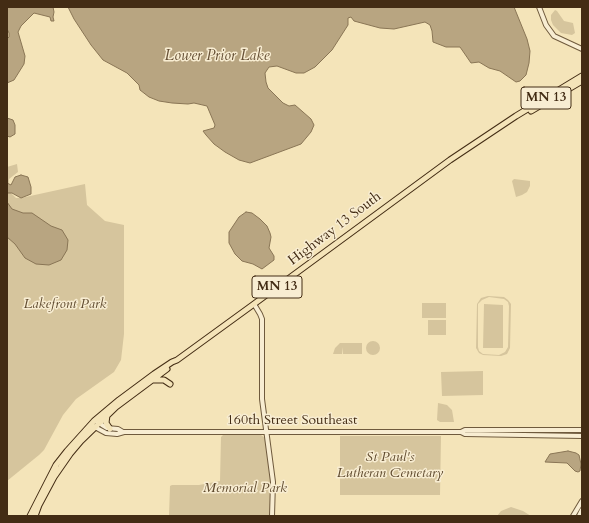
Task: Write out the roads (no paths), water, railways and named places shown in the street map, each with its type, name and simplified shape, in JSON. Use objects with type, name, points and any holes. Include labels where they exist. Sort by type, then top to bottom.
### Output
[{"type":"main road","name":"Highway 13 South","points":[[511,121],[516,116],[582,76]]},
{"type":"main road","name":"Highway 13 South","points":[[35,516],[46,491],[57,472],[94,424],[177,360],[418,182],[484,137],[582,81]]},
{"type":"main road","name":"Highway 13 South","points":[[30,516],[56,465],[70,447],[119,400],[154,374],[177,360]]},
{"type":"main road","points":[[151,381],[161,379],[170,384]]},
{"type":"main road","points":[[108,414],[106,423],[110,429]]},
{"type":"street","points":[[539,7],[546,25],[554,36],[580,48],[582,52]]},
{"type":"street","points":[[254,304],[262,319],[262,394],[273,482],[272,516]]},
{"type":"street","name":"160th Street Southeast","points":[[94,424],[110,429],[118,429],[124,432]]},
{"type":"street","name":"160th Street Southeast","points":[[94,424],[106,433],[117,434],[124,432],[460,432],[465,430],[582,430]]},
{"type":"street","name":"160th Street Southeast","points":[[460,432],[465,434],[582,436]]},
{"type":"street","points":[[573,516],[582,501]]},
{"type":"street","points":[[578,516],[582,510]]},
{"type":"water","points":[[7,7],[53,7],[54,21],[51,21],[50,17],[34,13],[21,26],[18,32],[25,56],[24,64],[14,80],[7,83],[7,39],[9,37],[9,33],[7,29]]},
{"type":"water","name":"Lower Prior Lake","points":[[68,7],[514,7],[527,39],[530,51],[529,63],[526,75],[520,81],[516,82],[500,71],[489,68],[479,62],[471,63],[460,47],[446,47],[433,42],[430,25],[425,22],[394,29],[380,28],[354,21],[351,17],[348,18],[348,25],[332,50],[315,67],[304,73],[296,73],[277,66],[269,67],[265,73],[268,88],[283,103],[289,106],[295,105],[311,119],[314,125],[311,132],[301,144],[250,163],[239,160],[225,152],[214,144],[206,135],[203,131],[214,128],[215,125],[207,106],[194,103],[188,104],[159,101],[149,97],[140,90],[139,85],[127,73],[103,60],[91,45]]},
{"type":"water","points":[[7,118],[13,120],[15,125],[15,134],[10,137],[7,136]]},
{"type":"water","points":[[21,175],[28,177],[31,187],[31,194],[21,198],[12,193],[7,193],[7,183],[11,185],[15,177]]},
{"type":"water","points":[[7,202],[12,209],[23,213],[32,213],[51,226],[62,230],[68,240],[67,250],[61,260],[49,265],[36,264],[25,258],[15,244],[7,237]]},
{"type":"water","points":[[246,212],[252,213],[260,219],[267,226],[270,233],[271,237],[269,248],[274,256],[274,260],[262,269],[253,264],[242,261],[235,254],[229,243],[229,232],[239,217]]},
{"type":"water","points":[[568,451],[579,455],[581,464],[580,471],[575,471],[567,463],[545,462],[550,454]]},
{"type":"park label","name":"Lakefront Park","points":[[65,305]]},
{"type":"park label","name":"St Paul's Lutheran Cemetary","points":[[390,466]]},
{"type":"park label","name":"Memorial Park","points":[[245,489]]}]
